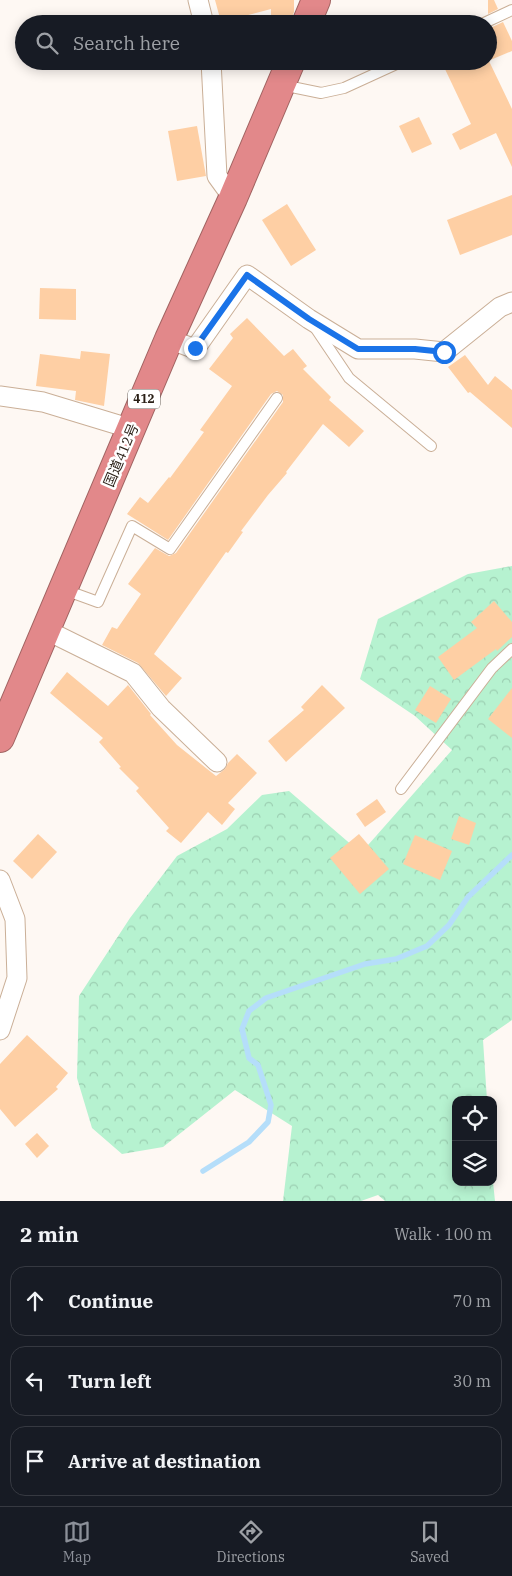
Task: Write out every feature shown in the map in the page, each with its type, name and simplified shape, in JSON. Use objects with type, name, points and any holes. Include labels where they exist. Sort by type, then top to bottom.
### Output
[{"type":"highway","points":[[310,15],[316,0]]},
{"type":"highway","name":"国道412号","points":[[0,738],[169,339],[286,73]]},
{"type":"street","points":[[198,0],[202,15]]},
{"type":"street","points":[[211,70],[217,176],[232,198]]},
{"type":"street","points":[[169,339],[195,348],[247,275],[309,319],[358,349],[415,349],[444,352],[500,307],[512,302]]},
{"type":"street","points":[[0,396],[42,402],[132,429]]},
{"type":"street","points":[[46,630],[133,673],[161,708],[217,762]]},
{"type":"street","points":[[0,880],[15,919],[17,978],[0,1030]]},
{"type":"lane","points":[[497,17],[512,10]]},
{"type":"lane","points":[[286,73],[320,93],[344,88],[383,70]]},
{"type":"lane","points":[[309,319],[349,378],[431,446]]},
{"type":"lane","points":[[64,589],[98,602],[132,526],[170,548],[277,398]]},
{"type":"lane","points":[[401,789],[492,668],[512,649]]},
{"type":"green space","points":[[512,566],[512,1020],[483,1040],[487,1096],[452,1096],[452,1186],[493,1186],[495,1201],[385,1201],[378,1195],[361,1201],[283,1201],[292,1126],[235,1090],[163,1147],[122,1154],[92,1128],[77,1078],[79,996],[130,918],[177,856],[227,829],[262,795],[289,791],[361,853],[452,750],[415,716],[360,679],[378,619],[468,574]]},
{"type":"building","points":[[215,0],[294,0],[293,15],[271,15],[271,9],[248,15],[219,15]]},
{"type":"building","points":[[488,0],[494,0],[498,9],[488,14]]},
{"type":"building","points":[[503,22],[512,41],[512,51],[497,57],[497,25]]},
{"type":"building","points":[[445,70],[493,70],[512,109],[512,167],[496,133],[460,150],[452,134],[471,124]]},
{"type":"building","points":[[419,117],[432,144],[412,153],[399,126]]},
{"type":"building","points":[[197,126],[206,176],[177,181],[168,131]]},
{"type":"building","points":[[512,195],[512,235],[460,255],[447,220]]},
{"type":"building","points":[[287,204],[316,250],[291,266],[262,220]]},
{"type":"building","points":[[40,288],[76,289],[76,320],[39,319]]},
{"type":"building","points":[[247,318],[284,356],[293,349],[307,366],[303,369],[331,397],[329,400],[364,431],[349,447],[323,424],[241,531],[243,532],[228,553],[226,552],[154,654],[182,678],[166,696],[138,663],[102,645],[112,627],[117,629],[141,594],[128,584],[155,548],[169,556],[176,553],[283,402],[283,395],[277,391],[271,394],[168,540],[127,514],[140,497],[148,503],[170,478],[204,432],[200,430],[232,386],[209,369],[233,338],[230,334]]},
{"type":"building","points":[[81,351],[110,354],[104,406],[75,400],[76,391],[36,386],[40,354],[80,359]]},
{"type":"building","points":[[465,355],[488,385],[495,376],[512,390],[512,428],[470,392],[468,393],[448,367]]},
{"type":"building","points":[[494,601],[512,622],[512,637],[497,651],[496,649],[454,680],[438,657],[477,628],[471,622]]},
{"type":"building","points":[[67,672],[108,706],[128,685],[150,715],[177,745],[216,776],[225,769],[237,754],[257,773],[228,803],[235,809],[222,825],[208,812],[181,843],[166,831],[169,828],[136,791],[139,788],[119,768],[121,767],[99,742],[103,738],[50,693]]},
{"type":"building","points":[[322,685],[345,708],[286,762],[268,741],[304,710],[301,707]]},
{"type":"building","points":[[430,686],[451,699],[436,723],[415,710]]},
{"type":"building","points":[[512,688],[512,738],[488,719]]},
{"type":"building","points":[[377,799],[386,812],[365,827],[356,814]]},
{"type":"building","points":[[459,816],[476,823],[469,845],[451,839]]},
{"type":"building","points":[[38,834],[57,852],[32,879],[13,861]]},
{"type":"building","points":[[359,834],[389,869],[360,894],[330,858]]},
{"type":"building","points":[[415,835],[452,851],[440,880],[403,864]]},
{"type":"building","points":[[27,1035],[68,1073],[56,1087],[58,1089],[15,1127],[0,1109],[0,1064]]},
{"type":"building","points":[[37,1133],[49,1146],[37,1158],[25,1144]]},
{"type":"waterway","points":[[203,1171],[249,1142],[268,1122],[271,1105],[258,1065],[249,1058],[242,1029],[249,1011],[266,998],[365,964],[396,959],[427,946],[449,925],[468,897],[512,855]]},
{"type":"route","points":[[195,348],[247,275],[309,319],[358,349],[415,349],[444,352]]}]
